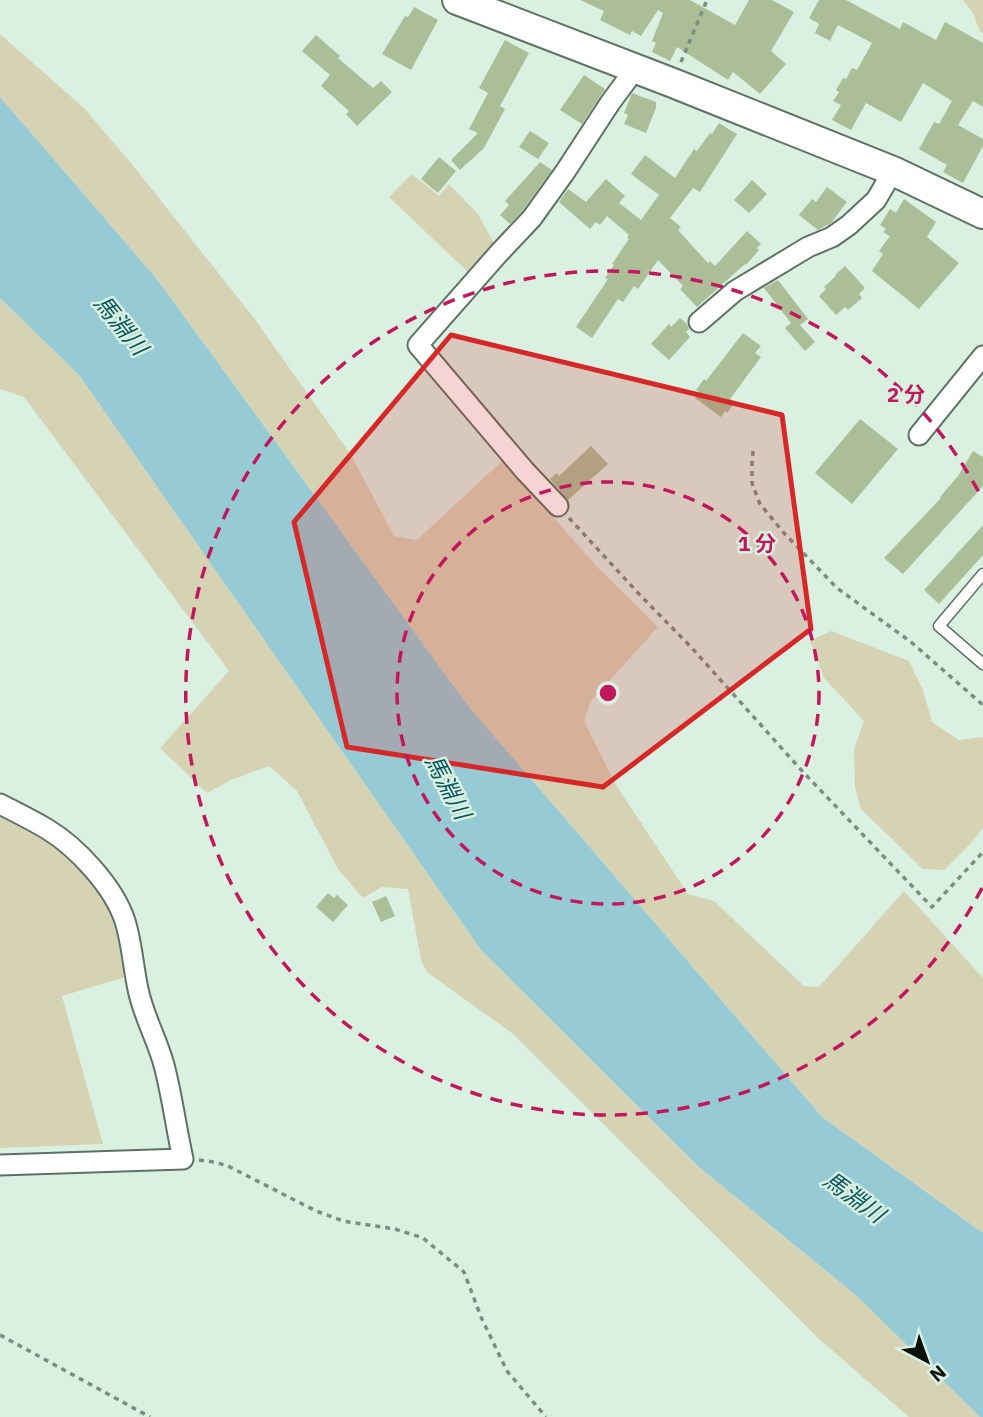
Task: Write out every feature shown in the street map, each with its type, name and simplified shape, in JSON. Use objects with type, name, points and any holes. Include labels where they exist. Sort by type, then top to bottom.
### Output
[{"type":"street","points":[[461,1],[893,171],[983,214]]},
{"type":"street","points":[[558,506],[418,345],[532,218],[627,80],[632,68]]},
{"type":"street","points":[[699,322],[735,291],[849,226],[876,200],[893,171]]},
{"type":"street","points":[[919,435],[983,356]]},
{"type":"street","points":[[0,804],[49,830],[66,843],[92,867],[125,919],[138,990],[164,1064],[183,1159],[0,1165]]},
{"type":"lane","points":[[983,574],[939,626],[983,664]]},
{"type":"path","points":[[673,83],[707,0]]},
{"type":"path","points":[[753,450],[752,483],[760,505],[784,533],[837,588],[911,642],[983,705]]},
{"type":"path","points":[[558,506],[691,647],[803,772],[932,907],[983,852]]},
{"type":"path","points":[[183,1159],[228,1166],[316,1212],[343,1221],[395,1229],[423,1238],[464,1272],[481,1317],[507,1371],[546,1417]]},
{"type":"path","points":[[0,1335],[150,1417]]},
{"type":"highlighted area","points":[[451,335],[782,415],[811,629],[603,787],[347,747],[294,522]]},
{"type":"shaded area","points":[[963,0],[983,0],[983,33],[980,32],[973,13]]},
{"type":"shaded area","points":[[0,34],[85,109],[254,318],[351,455],[394,536],[417,540],[503,460],[598,568],[658,627],[591,701],[584,721],[616,785],[688,894],[714,901],[804,986],[819,987],[904,891],[983,978],[983,1233],[822,1117],[469,707],[156,278],[0,97]]},
{"type":"shaded area","points":[[412,174],[439,196],[449,184],[478,214],[496,247],[472,276],[389,197]]},
{"type":"shaded area","points":[[0,298],[79,375],[481,950],[699,1167],[857,1296],[980,1417],[909,1417],[819,1339],[513,1034],[427,972],[421,960],[408,889],[382,887],[363,898],[338,869],[297,791],[269,766],[231,780],[207,793],[160,748],[229,671],[24,397],[0,389]]},
{"type":"shaded area","points":[[831,631],[909,661],[923,690],[932,722],[959,740],[983,737],[983,828],[944,870],[923,869],[861,809],[855,787],[854,749],[864,721],[824,678],[810,641]]},
{"type":"shaded area","points":[[0,813],[39,834],[87,874],[105,899],[117,923],[129,976],[62,996],[103,1144],[0,1148]]},
{"type":"water","name":"馬淵川","points":[[0,97],[156,278],[469,707],[822,1117],[983,1233],[983,1417],[857,1296],[699,1167],[481,950],[79,375],[0,298]]},
{"type":"building","points":[[580,0],[690,0],[735,25],[749,0],[772,0],[794,12],[771,51],[786,64],[760,94],[733,72],[728,80],[677,47],[670,61],[652,52],[656,43],[652,41],[663,13],[658,10],[641,36],[632,31],[630,35],[600,20],[604,11]]},
{"type":"building","points":[[819,0],[846,0],[900,29],[903,22],[936,40],[945,22],[983,43],[983,107],[973,101],[958,125],[983,139],[983,146],[963,183],[943,172],[947,165],[919,149],[934,122],[939,124],[952,101],[923,83],[901,122],[866,103],[851,130],[832,120],[841,105],[833,101],[839,92],[836,90],[852,68],[857,70],[872,43],[838,25],[830,41],[815,33],[819,24],[809,18]]},
{"type":"building","points":[[414,7],[438,20],[411,70],[382,54],[405,16],[408,17]]},
{"type":"building","points":[[316,35],[373,88],[381,81],[392,92],[357,126],[346,114],[349,111],[321,86],[330,75],[302,51]]},
{"type":"building","points":[[505,40],[529,53],[500,106],[505,109],[484,148],[460,170],[451,160],[478,133],[469,129],[488,93],[479,88]]},
{"type":"building","points":[[584,75],[605,89],[582,124],[560,110]]},
{"type":"building","points":[[632,93],[656,102],[646,133],[624,124],[628,115],[624,113]]},
{"type":"building","points":[[719,123],[737,134],[700,192],[693,188],[670,218],[681,227],[678,230],[708,263],[710,261],[715,266],[747,231],[761,244],[757,248],[759,250],[746,265],[697,307],[680,289],[683,286],[658,260],[638,289],[634,286],[623,302],[618,299],[592,338],[576,327],[608,279],[605,278],[629,235],[607,216],[600,225],[596,222],[590,229],[559,202],[568,189],[586,202],[606,179],[625,196],[619,203],[641,220],[659,195],[631,174],[645,155],[675,178],[694,149],[697,151]]},
{"type":"building","points":[[530,131],[549,143],[538,159],[519,147]]},
{"type":"building","points":[[439,157],[456,171],[438,193],[421,179]]},
{"type":"building","points":[[540,162],[552,170],[510,224],[500,215],[509,205],[505,201]]},
{"type":"building","points":[[752,180],[767,194],[749,213],[734,200]]},
{"type":"building","points":[[827,187],[847,202],[831,223],[818,230],[799,215],[812,199],[816,202]]},
{"type":"building","points":[[904,199],[936,222],[927,237],[959,263],[919,309],[872,271],[883,254],[879,251],[890,236],[883,232],[886,229],[880,225],[890,209],[896,213]]},
{"type":"building","points":[[845,266],[865,288],[859,294],[862,298],[848,310],[845,307],[836,315],[819,296],[826,289],[824,287]]},
{"type":"building","points":[[778,280],[808,319],[800,325],[815,342],[805,351],[785,328],[791,323],[764,288]]},
{"type":"building","points":[[680,318],[687,324],[689,329],[686,332],[690,337],[669,360],[651,344],[669,324],[671,327]]},
{"type":"building","points":[[743,333],[761,346],[755,353],[761,357],[730,399],[735,402],[721,417],[695,398],[699,392],[696,390]]},
{"type":"building","points":[[860,419],[898,449],[852,504],[815,473]]},
{"type":"building","points":[[591,446],[608,464],[568,500],[550,479],[557,473],[559,476]]},
{"type":"building","points":[[973,451],[983,457],[983,486],[903,574],[884,558],[941,498]]},
{"type":"building","points":[[983,525],[983,555],[939,604],[924,590]]},
{"type":"building","points":[[328,893],[334,898],[337,895],[348,905],[333,922],[316,907]]},
{"type":"building","points":[[386,896],[395,916],[381,922],[372,902]]}]
